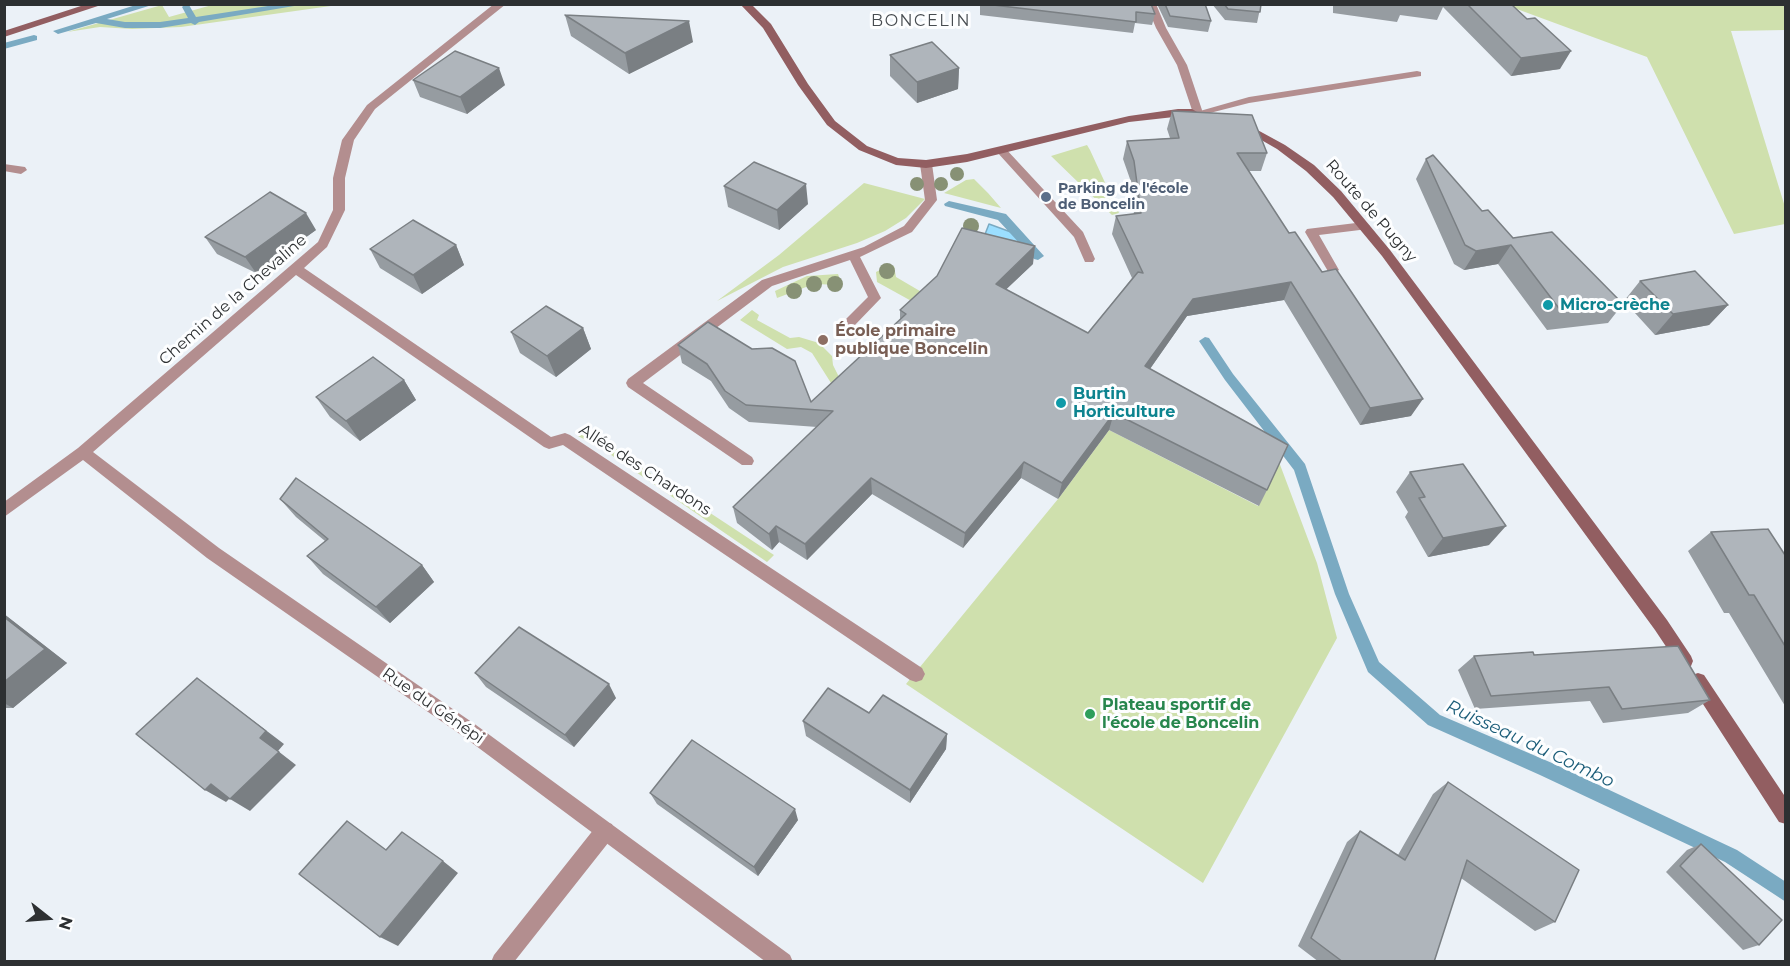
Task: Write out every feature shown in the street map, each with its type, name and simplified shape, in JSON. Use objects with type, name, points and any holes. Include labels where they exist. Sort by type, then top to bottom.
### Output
[{"type":"street","points":[[6,33],[99,4]]},
{"type":"street","name":"Chemin de la Chevaline","points":[[4,511],[83,452],[323,244],[339,210],[339,178],[348,140],[371,106],[501,4]]},
{"type":"street","name":"Route de Pugny","points":[[745,4],[767,26],[803,85],[831,123],[847,138],[863,148],[896,161],[926,164],[1001,150],[1129,119],[1178,112],[1198,113],[1235,121],[1281,147],[1310,168],[1386,253],[1661,625],[1785,815]]},
{"type":"street","points":[[1151,4],[1161,28],[1182,65],[1198,113],[1249,100],[1417,74]]},
{"type":"street","points":[[1001,150],[1079,235],[1089,259]]},
{"type":"street","points":[[747,461],[633,383],[767,283],[868,250],[908,229],[931,200],[926,164]]},
{"type":"street","points":[[4,167],[21,170]]},
{"type":"street","points":[[1333,270],[1311,232],[1364,226]]},
{"type":"street","points":[[849,323],[875,298],[853,255]]},
{"type":"street","name":"Allée des Chardons","points":[[295,268],[549,443],[565,439],[916,674]]},
{"type":"street","name":"Rue du Génépi","points":[[83,452],[213,553],[470,731],[783,962]]},
{"type":"street","points":[[501,962],[605,831]]},
{"type":"green space","points":[[162,5],[169,17],[212,5],[338,5],[181,27],[132,29],[100,27],[67,32]]},
{"type":"green space","points":[[1506,5],[1785,5],[1785,30],[1731,31],[1785,207],[1785,224],[1734,234],[1647,57]]},
{"type":"green space","points":[[1087,145],[1119,213],[1112,215],[1051,156]]},
{"type":"green space","points":[[974,179],[1001,208],[944,193],[966,180]]},
{"type":"green space","points":[[864,183],[925,199],[906,218],[885,231],[857,243],[783,267],[717,301],[779,255]]},
{"type":"green space","points":[[888,266],[894,266],[896,277],[925,294],[915,303],[877,282],[876,272]]},
{"type":"green space","points":[[838,274],[842,285],[814,284],[777,298],[775,291],[807,276]]},
{"type":"green space","points":[[752,310],[759,315],[757,320],[790,338],[799,337],[819,343],[832,356],[833,365],[839,377],[831,383],[812,353],[801,347],[787,349],[740,320]]},
{"type":"green space","points":[[587,428],[654,476],[774,555],[767,562],[601,448],[578,436]]},
{"type":"green space","points":[[1109,430],[1258,506],[1279,462],[1317,563],[1337,638],[1203,883],[906,684],[1058,499]]},
{"type":"water","points":[[989,224],[1019,235],[1033,250],[982,242]]},
{"type":"building","points":[[985,4],[1151,4],[1155,14],[1136,12],[1136,22]]},
{"type":"building","points":[[1165,4],[1205,4],[1211,21],[1170,16]]},
{"type":"building","points":[[1224,4],[1261,4],[1260,12],[1228,9]]},
{"type":"building","points":[[1467,4],[1511,4],[1527,19],[1535,18],[1571,51],[1521,58]]},
{"type":"building","points":[[565,15],[689,21],[625,53]]},
{"type":"building","points":[[932,42],[959,68],[917,82],[890,55]]},
{"type":"building","points":[[455,51],[499,68],[460,97],[413,80]]},
{"type":"building","points":[[1172,111],[1252,115],[1267,153],[1237,153],[1289,233],[1295,232],[1322,272],[1336,269],[1423,399],[1370,408],[1291,282],[1193,299],[1145,366],[1288,445],[1267,490],[1114,413],[1062,483],[1024,462],[965,533],[871,478],[805,544],[776,526],[769,534],[733,507],[833,411],[746,405],[725,391],[707,364],[678,345],[708,322],[752,349],[772,348],[795,361],[811,402],[906,314],[900,310],[937,276],[962,228],[1035,246],[996,284],[1088,333],[1138,272],[1143,273],[1116,216],[1141,213],[1134,161],[1127,141],[1179,138]]},
{"type":"building","points":[[1433,155],[1482,211],[1488,210],[1513,238],[1552,232],[1623,304],[1561,311],[1511,245],[1476,251],[1465,245],[1426,159]]},
{"type":"building","points":[[754,162],[806,184],[777,210],[724,186]]},
{"type":"building","points":[[270,192],[306,213],[245,257],[205,237]]},
{"type":"building","points":[[413,220],[456,245],[413,275],[370,249]]},
{"type":"building","points":[[1695,271],[1728,305],[1673,314],[1640,281]]},
{"type":"building","points":[[546,306],[583,328],[547,356],[511,332]]},
{"type":"building","points":[[373,357],[404,380],[346,421],[316,397]]},
{"type":"building","points":[[1463,464],[1506,526],[1443,538],[1419,498],[1425,497],[1410,472]]},
{"type":"building","points":[[296,478],[422,565],[376,607],[307,556],[328,539],[280,499]]},
{"type":"building","points":[[1768,529],[1785,555],[1785,646],[1754,595],[1749,595],[1711,532]]},
{"type":"building","points":[[4,617],[45,649],[4,682]]},
{"type":"building","points":[[519,627],[609,684],[565,735],[475,673]]},
{"type":"building","points":[[1678,646],[1710,700],[1622,709],[1609,687],[1491,696],[1474,656],[1533,652],[1534,655]]},
{"type":"building","points":[[197,678],[266,731],[260,738],[279,752],[230,799],[211,784],[205,790],[136,734]]},
{"type":"building","points":[[828,688],[869,713],[883,695],[947,734],[910,790],[803,721]]},
{"type":"building","points":[[692,740],[795,809],[754,867],[650,793]]},
{"type":"building","points":[[1448,782],[1579,870],[1555,922],[1467,860],[1434,962],[1343,962],[1311,938],[1360,831],[1405,860]]},
{"type":"building","points":[[347,821],[386,850],[402,832],[443,861],[380,937],[299,874]]},
{"type":"building","points":[[1701,844],[1782,920],[1759,945],[1680,866]]},
{"type":"waterway","points":[[101,18],[151,4]]},
{"type":"waterway","points":[[194,20],[302,4]]},
{"type":"waterway","points":[[186,7],[194,20]]},
{"type":"waterway","points":[[58,31],[96,20],[125,25],[160,25],[194,20]]},
{"type":"waterway","points":[[4,46],[34,38]]},
{"type":"waterway","points":[[949,204],[1002,217],[1038,256]]},
{"type":"waterway","name":"Ruisseau du Combo","points":[[1205,341],[1229,377],[1300,468],[1342,594],[1373,667],[1434,720],[1546,769],[1731,856],[1786,893]]},
{"type":"place","name":"Parking de l'école de Boncelin","points":[[1046,197]]},
{"type":"place","name":"Micro-crèche","points":[[1548,305]]},
{"type":"place","name":"École primaire publique Boncelin","points":[[823,340]]},
{"type":"place","name":"Burtin Horticulture","points":[[1061,403]]},
{"type":"place","name":"Plateau sportif de l'école de Boncelin","points":[[1090,714]]},
{"type":"district","name":"BONCELIN","points":[[921,21]]}]
